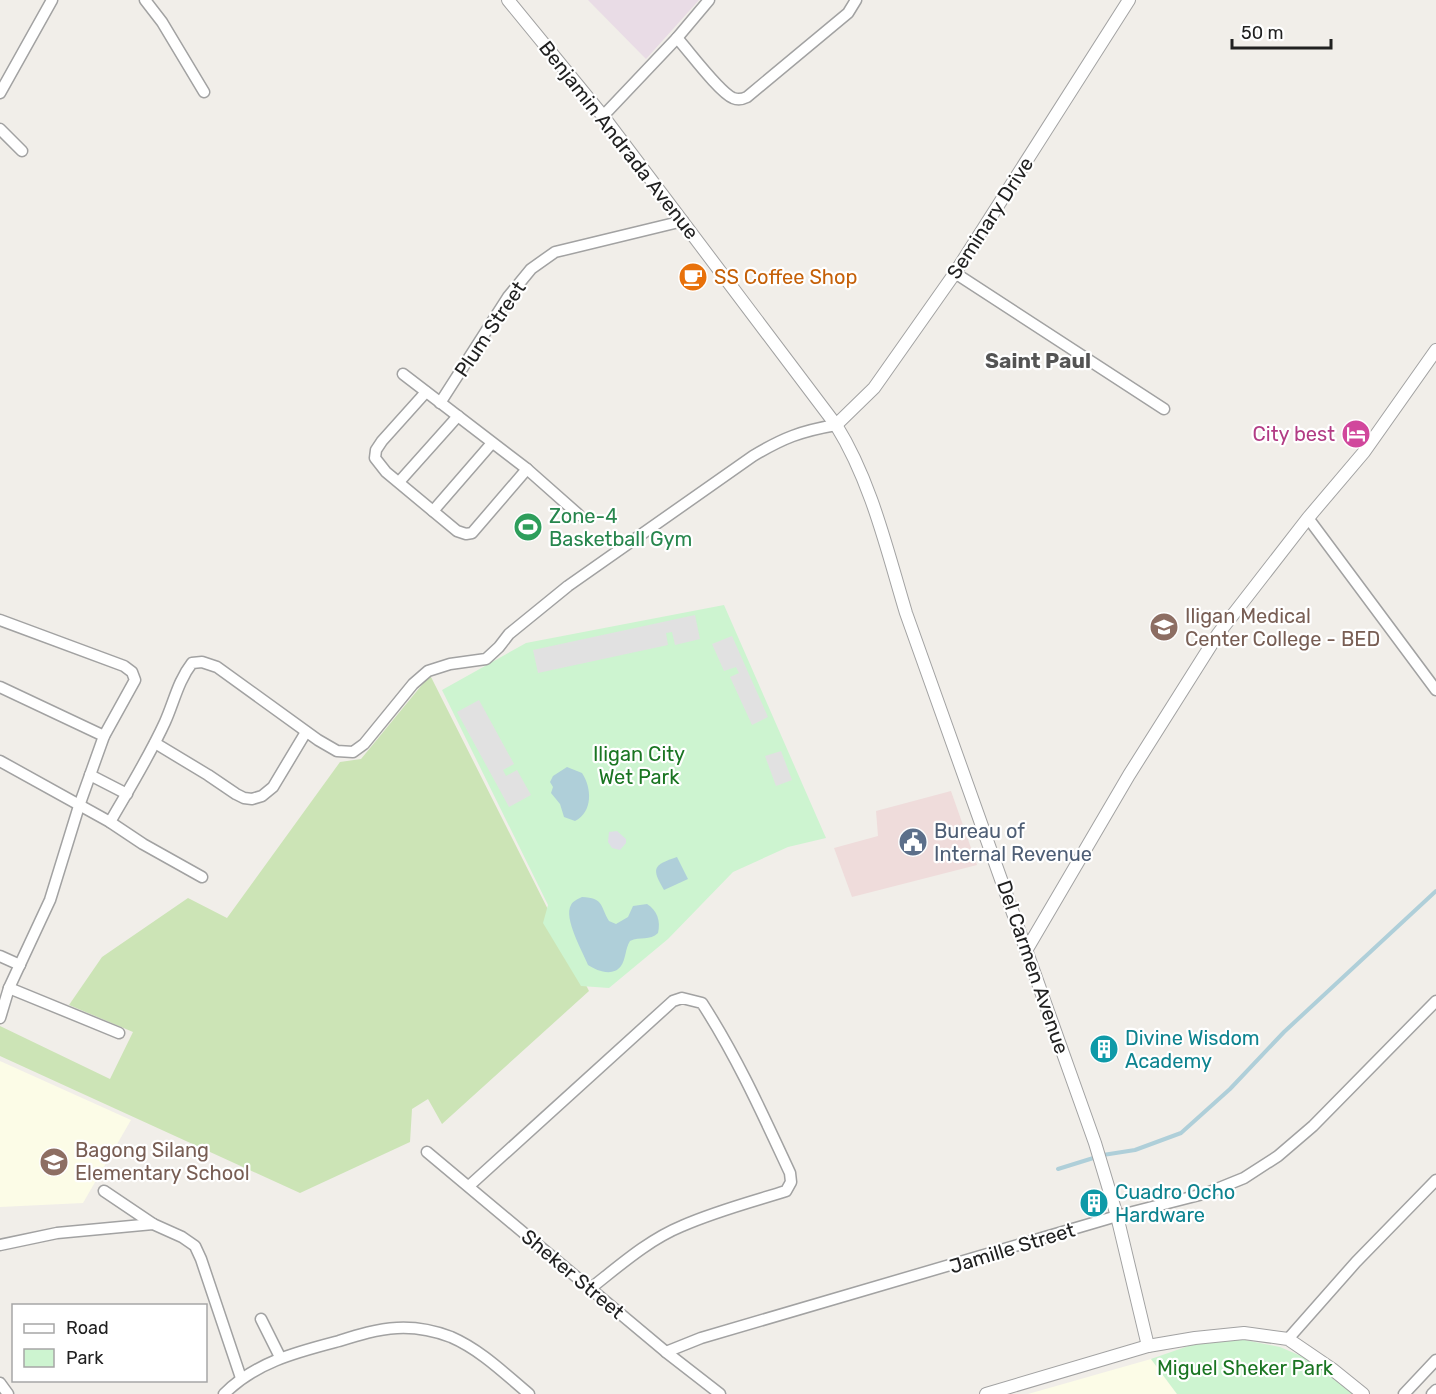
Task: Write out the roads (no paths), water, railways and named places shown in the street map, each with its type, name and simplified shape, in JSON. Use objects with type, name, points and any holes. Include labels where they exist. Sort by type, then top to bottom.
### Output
[{"type":"street","points":[[0,93],[52,0]]},
{"type":"street","points":[[145,0],[162,22],[204,92]]},
{"type":"street","name":"Benjamin Andrada Avenue","points":[[508,0],[603,116],[836,425]]},
{"type":"street","points":[[603,116],[677,38],[709,0]]},
{"type":"street","points":[[677,38],[723,90],[733,98],[741,99],[747,97],[848,13],[856,0]]},
{"type":"street","name":"Seminary Drive","points":[[836,425],[874,388],[955,273],[1129,0]]},
{"type":"street","points":[[0,129],[22,152]]},
{"type":"street","name":"Plum Street","points":[[440,403],[508,297],[531,269],[555,252],[683,221]]},
{"type":"street","points":[[955,273],[1164,409]]},
{"type":"street","points":[[1028,949],[1129,775],[1218,634],[1308,518],[1364,452],[1436,350]]},
{"type":"street","points":[[403,374],[527,470],[579,515]]},
{"type":"street","points":[[426,392],[376,450],[375,458],[399,482],[457,531],[472,533],[527,470]]},
{"type":"street","points":[[399,482],[458,416]]},
{"type":"street","points":[[110,822],[155,743],[182,675],[192,663],[202,662],[217,668],[306,732],[337,751],[353,752],[364,744],[413,684],[428,671],[450,664],[486,659],[509,634],[568,586],[753,456],[781,439],[807,430],[836,425]]},
{"type":"street","name":"Del Carmen Avenue","points":[[836,425],[851,450],[882,533],[906,613],[1028,949],[1095,1143],[1117,1216],[1148,1346]]},
{"type":"street","points":[[433,512],[492,443]]},
{"type":"street","points":[[1308,518],[1436,690]]},
{"type":"street","points":[[0,620],[124,666],[132,672],[135,680],[104,736],[79,806],[50,900],[9,988],[0,1018]]},
{"type":"street","points":[[0,687],[104,736]]},
{"type":"street","points":[[155,743],[236,794],[252,799],[262,796],[273,787],[306,732]]},
{"type":"street","points":[[0,761],[110,822],[143,844],[202,877]]},
{"type":"street","points":[[90,775],[127,794]]},
{"type":"street","points":[[0,956],[20,965]]},
{"type":"street","points":[[9,988],[119,1033]]},
{"type":"street","points":[[469,1186],[673,1001],[682,998],[702,1004],[724,1037],[746,1079],[790,1173],[790,1187],[786,1191],[732,1206],[680,1227],[641,1250],[591,1288]]},
{"type":"street","name":"Jamille Street","points":[[666,1352],[701,1338],[1117,1216],[1207,1193],[1244,1178],[1278,1155],[1313,1126],[1436,1001]]},
{"type":"street","name":"Sheker Street","points":[[427,1152],[666,1352],[720,1394]]},
{"type":"street","points":[[1288,1339],[1356,1262],[1436,1180]]},
{"type":"street","points":[[104,1191],[153,1224],[182,1237],[195,1246],[241,1378]]},
{"type":"street","points":[[0,1245],[57,1233],[153,1224]]},
{"type":"street","points":[[261,1319],[280,1357]]},
{"type":"street","points":[[224,1394],[241,1378],[280,1357],[374,1331],[399,1328],[425,1330],[451,1337],[479,1352],[529,1394]]},
{"type":"street","points":[[986,1394],[1148,1346],[1195,1338],[1244,1334],[1288,1339],[1332,1369],[1363,1394]]},
{"type":"street","points":[[1404,1394],[1436,1360]]},
{"type":"street","points":[[0,1383],[8,1394]]},
{"type":"street","points":[[1432,1394],[1436,1390]]},
{"type":"water","points":[[567,767],[582,773],[589,792],[588,806],[581,817],[575,821],[564,817],[560,804],[551,793],[553,787],[550,782],[553,776]]},
{"type":"water","points":[[677,857],[688,879],[664,890],[657,877],[657,868],[663,862]]},
{"type":"water","points":[[582,897],[598,901],[609,921],[616,924],[628,917],[633,906],[647,904],[657,916],[658,933],[652,937],[630,941],[623,963],[618,969],[605,972],[596,969],[588,965],[570,918],[571,905]]},
{"type":"waterway","points":[[1058,1169],[1103,1155],[1135,1150],[1181,1133],[1230,1089],[1284,1032],[1436,891]]},
{"type":"place","name":"SS Coffee Shop","points":[[693,277]]},
{"type":"place","name":"City best","points":[[1356,434]]},
{"type":"place","name":"Zone-4 Basketball Gym","points":[[528,527]]},
{"type":"place","name":"Iligan Medical Center College - BED","points":[[1164,627]]},
{"type":"place","name":"Bureau of Internal Revenue","points":[[913,842]]},
{"type":"place","name":"Divine Wisdom Academy","points":[[1104,1049]]},
{"type":"place","name":"Bagong Silang Elementary School","points":[[54,1162]]},
{"type":"place","name":"Cuadro Ocho Hardware","points":[[1094,1203]]},
{"type":"district","name":"Saint Paul","points":[[1038,360]]},
{"type":"park label","name":"Iligan City Wet Park","points":[[639,766]]},
{"type":"park label","name":"Miguel Sheker Park","points":[[1245,1368]]}]
